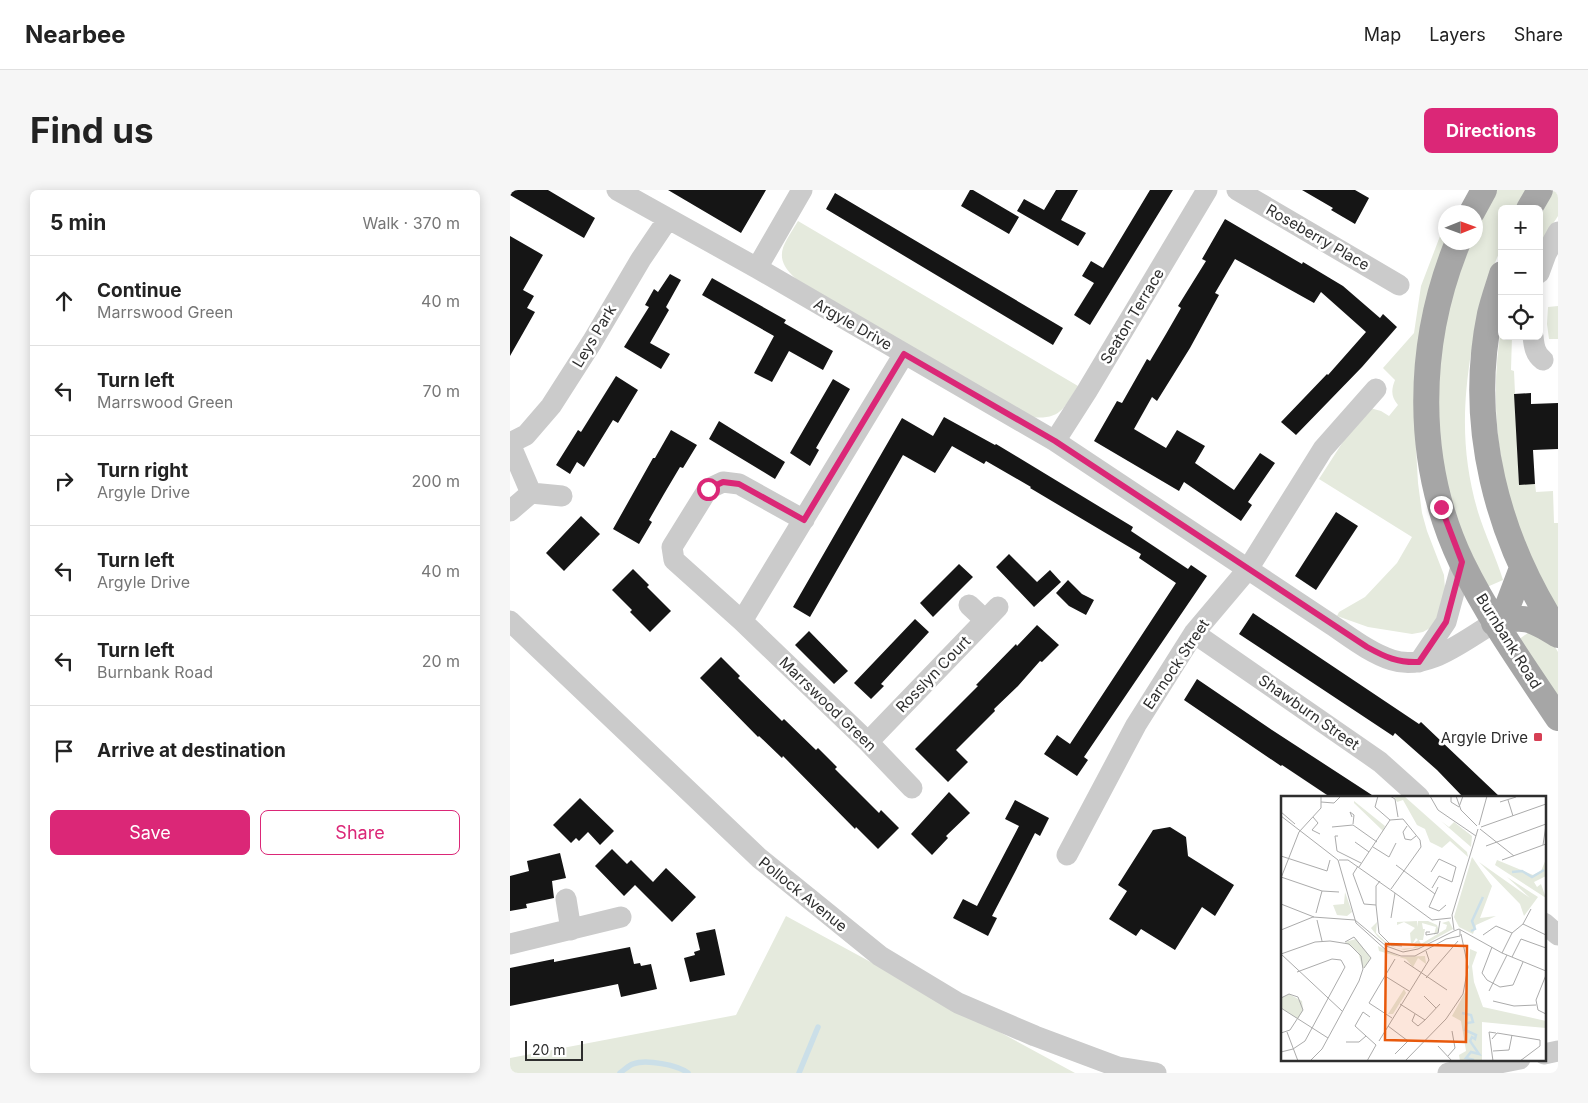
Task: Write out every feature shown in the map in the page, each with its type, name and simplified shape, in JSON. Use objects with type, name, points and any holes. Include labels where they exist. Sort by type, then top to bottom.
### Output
[{"type":"main road","points":[[1476,205],[1484,190]]},
{"type":"main road","points":[[1531,205],[1540,190]]},
{"type":"main road","name":"Burnbank Road","points":[[1455,250],[1433,320],[1428,352],[1426,412],[1432,469],[1441,507],[1462,562],[1494,623],[1558,718]]},
{"type":"main road","points":[[1498,287],[1490,314],[1483,377],[1483,422],[1487,460],[1508,537],[1522,568],[1558,634]]},
{"type":"main road","points":[[1494,623],[1508,605],[1522,568]]},
{"type":"main road","points":[[1494,623],[1512,617],[1527,619],[1558,634]]},
{"type":"street","name":"Argyle Drive","points":[[617,190],[757,268],[1055,441],[1367,647],[1391,660],[1406,663],[1419,662],[1440,654],[1494,623]]},
{"type":"street","points":[[757,268],[802,190]]},
{"type":"street","name":"Seaton Terrace","points":[[1055,441],[1207,190]]},
{"type":"street","name":"Roseberry Place","points":[[1237,190],[1400,285]]},
{"type":"street","name":"Leys Park","points":[[510,444],[526,435],[551,406],[592,342],[641,259],[668,219]]},
{"type":"street","points":[[1543,262],[1558,232]]},
{"type":"street","points":[[1533,340],[1534,348],[1538,356],[1543,360]]},
{"type":"street","points":[[742,621],[904,354]]},
{"type":"street","name":"Earnock Street","points":[[1067,855],[1136,725],[1194,633],[1248,569],[1324,449],[1376,389]]},
{"type":"street","points":[[510,444],[531,493]]},
{"type":"street","name":"Marrswood Green","points":[[804,520],[739,484],[723,482],[708,489],[672,547],[674,560],[742,621],[868,742],[912,788]]},
{"type":"street","points":[[510,511],[531,493],[562,496]]},
{"type":"street","points":[[1419,662],[1446,622],[1462,562]]},
{"type":"street","name":"Rosslyn Court","points":[[868,742],[991,613],[969,605]]},
{"type":"street","name":"Pollock Avenue","points":[[510,621],[759,858],[880,956],[958,1003],[1035,1036],[1118,1067],[1156,1073]]},
{"type":"street","name":"Shawburn Street","points":[[1194,633],[1380,762],[1418,796]]},
{"type":"street","points":[[566,900],[571,930]]},
{"type":"street","points":[[510,944],[620,917]]},
{"type":"street","points":[[1546,925],[1558,935]]},
{"type":"street","points":[[1448,1073],[1515,1060]]},
{"type":"shaded area","points":[[1497,190],[1527,190],[1519,205],[1498,205],[1498,256],[1490,275],[1479,314],[1468,374],[1465,433],[1469,472],[1478,512],[1503,580],[1487,587],[1457,522],[1443,468],[1436,395],[1446,311],[1467,250],[1483,250],[1483,215]]},
{"type":"shaded area","points":[[1554,190],[1558,190],[1558,216],[1543,242],[1543,211]]},
{"type":"shaded area","points":[[798,221],[1078,386],[1060,412],[1048,417],[1030,417],[796,279],[784,264],[782,250]]},
{"type":"shaded area","points":[[1438,241],[1438,250],[1445,250],[1415,431],[1422,513],[1444,575],[1445,589],[1441,614],[1430,628],[1423,632],[1412,634],[1368,627],[1337,616],[1339,612],[1365,597],[1397,563],[1412,537],[1319,479],[1357,420],[1370,408],[1381,411],[1389,416],[1398,405],[1392,393],[1395,380],[1383,368],[1414,333],[1421,286]]},
{"type":"shaded area","points":[[1558,306],[1558,339],[1549,339],[1547,324],[1548,307]]},
{"type":"shaded area","points":[[1500,340],[1512,340],[1511,370],[1514,371],[1519,484],[1535,484],[1536,492],[1553,491],[1554,523],[1558,523],[1558,611],[1529,557],[1518,528],[1503,470],[1496,412]]},
{"type":"shaded area","points":[[1532,630],[1555,647],[1558,652],[1558,698],[1518,640]]},
{"type":"shaded area","points":[[786,916],[1075,1073],[510,1073],[510,1058],[736,1015]]},
{"type":"building","points":[[510,190],[548,190],[595,218],[584,238],[510,195]]},
{"type":"building","points":[[668,190],[766,190],[741,233]]},
{"type":"building","points":[[970,190],[1019,217],[1009,234],[961,206]]},
{"type":"building","points":[[1056,190],[1078,190],[1061,220],[1086,233],[1078,246],[1017,211],[1024,199],[1044,210]]},
{"type":"building","points":[[1150,190],[1173,190],[1090,325],[1074,315],[1094,283],[1082,276],[1091,261],[1103,268]]},
{"type":"building","points":[[1302,190],[1355,190],[1369,198],[1355,224],[1331,210],[1333,208]]},
{"type":"building","points":[[835,193],[1063,328],[1053,345],[826,209]]},
{"type":"building","points":[[1225,219],[1343,286],[1380,318],[1383,314],[1397,327],[1362,367],[1296,435],[1281,422],[1328,375],[1366,332],[1321,292],[1314,303],[1235,259],[1215,293],[1219,295],[1190,348],[1157,401],[1152,397],[1134,429],[1166,448],[1177,430],[1205,446],[1195,463],[1234,490],[1260,453],[1275,463],[1248,502],[1252,505],[1241,521],[1184,482],[1179,491],[1094,441],[1117,401],[1122,403],[1147,359],[1150,361],[1166,334],[1181,308],[1178,306],[1206,261],[1202,259]]},
{"type":"building","points":[[510,236],[543,255],[523,290],[534,296],[527,308],[535,312],[510,356]]},
{"type":"building","points":[[670,274],[681,280],[666,307],[669,310],[650,343],[670,354],[661,369],[624,347],[649,307],[645,305],[654,289],[658,292]]},
{"type":"building","points":[[712,278],[786,320],[784,323],[833,351],[823,370],[789,351],[772,382],[754,373],[774,336],[702,295]]},
{"type":"building","points":[[616,376],[638,390],[618,423],[613,420],[584,467],[577,462],[570,474],[556,465],[578,430],[581,432]]},
{"type":"building","points":[[833,379],[850,389],[816,448],[819,450],[810,466],[790,453]]},
{"type":"building","points":[[1531,393],[1531,404],[1558,403],[1558,449],[1533,450],[1535,484],[1519,485],[1514,394]]},
{"type":"building","points":[[944,417],[996,444],[1133,527],[1131,531],[1188,569],[1191,565],[1207,576],[1084,757],[1088,760],[1077,776],[1044,754],[1057,735],[1070,744],[1176,583],[1139,558],[1141,554],[1031,487],[986,461],[984,464],[952,446],[935,473],[903,455],[810,617],[793,607],[902,418],[933,436]]},
{"type":"building","points":[[719,421],[785,462],[775,479],[709,439]]},
{"type":"building","points":[[671,430],[697,445],[683,468],[680,467],[664,494],[649,520],[652,522],[639,544],[613,529]]},
{"type":"building","points":[[1336,512],[1358,526],[1316,590],[1295,576]]},
{"type":"building","points":[[581,516],[600,534],[564,571],[546,553]]},
{"type":"building","points":[[1009,554],[1037,582],[1050,570],[1061,582],[1034,607],[996,567]]},
{"type":"building","points":[[959,564],[973,577],[933,617],[920,603]]},
{"type":"building","points":[[633,569],[649,585],[647,587],[671,611],[650,632],[612,590]]},
{"type":"building","points":[[1068,580],[1082,594],[1094,600],[1086,615],[1069,606],[1056,593]]},
{"type":"building","points":[[1253,613],[1419,724],[1421,722],[1499,796],[1462,796],[1437,770],[1395,733],[1393,736],[1239,634]]},
{"type":"building","points":[[915,619],[929,632],[881,684],[884,686],[871,699],[854,683]]},
{"type":"building","points":[[1037,625],[1059,645],[1042,662],[1040,661],[994,709],[995,711],[956,750],[968,762],[948,782],[915,749],[978,686],[976,685],[1016,644],[1017,646]]},
{"type":"building","points":[[809,631],[848,671],[834,684],[795,645]]},
{"type":"building","points":[[721,657],[740,676],[738,678],[782,721],[784,719],[816,750],[818,748],[837,767],[835,769],[879,813],[881,810],[899,828],[878,849],[856,827],[855,829],[783,756],[782,758],[758,737],[700,678]]},
{"type":"building","points":[[1197,679],[1373,796],[1328,796],[1184,700]]},
{"type":"building","points":[[949,792],[970,813],[946,836],[948,838],[932,855],[911,834]]},
{"type":"building","points":[[580,798],[614,831],[600,845],[588,832],[579,841],[576,838],[571,843],[553,825]]},
{"type":"building","points":[[1015,800],[1049,818],[1040,836],[1035,833],[992,916],[997,918],[988,936],[953,918],[963,899],[977,906],[1019,826],[1005,819]]},
{"type":"building","points":[[1170,827],[1186,837],[1188,856],[1234,885],[1215,916],[1202,907],[1175,950],[1141,929],[1136,936],[1109,919],[1127,891],[1118,885],[1153,830]]},
{"type":"building","points":[[612,849],[627,864],[631,860],[653,882],[666,868],[696,897],[672,922],[635,885],[624,896],[595,866]]},
{"type":"building","points":[[560,853],[566,878],[552,881],[554,898],[526,904],[527,908],[510,911],[510,876],[529,871],[527,861]]},
{"type":"building","points":[[715,929],[725,975],[690,982],[684,958],[695,955],[694,952],[700,950],[696,933]]},
{"type":"building","points":[[630,947],[634,964],[640,963],[641,966],[651,964],[657,989],[621,997],[618,984],[510,1006],[510,968],[554,959],[554,962]]},
{"type":"waterway","points":[[799,1073],[818,1027]]},
{"type":"waterway","points":[[620,1073],[628,1066],[646,1062],[670,1065],[688,1073]]},
{"type":"place","name":"Argyle Drive","points":[[1538,737]]},
{"type":"route","points":[[708,489],[723,482],[739,484],[804,520],[904,354],[1055,441],[1367,647],[1391,660],[1406,663],[1419,662],[1446,622],[1462,562],[1441,507]]}]
